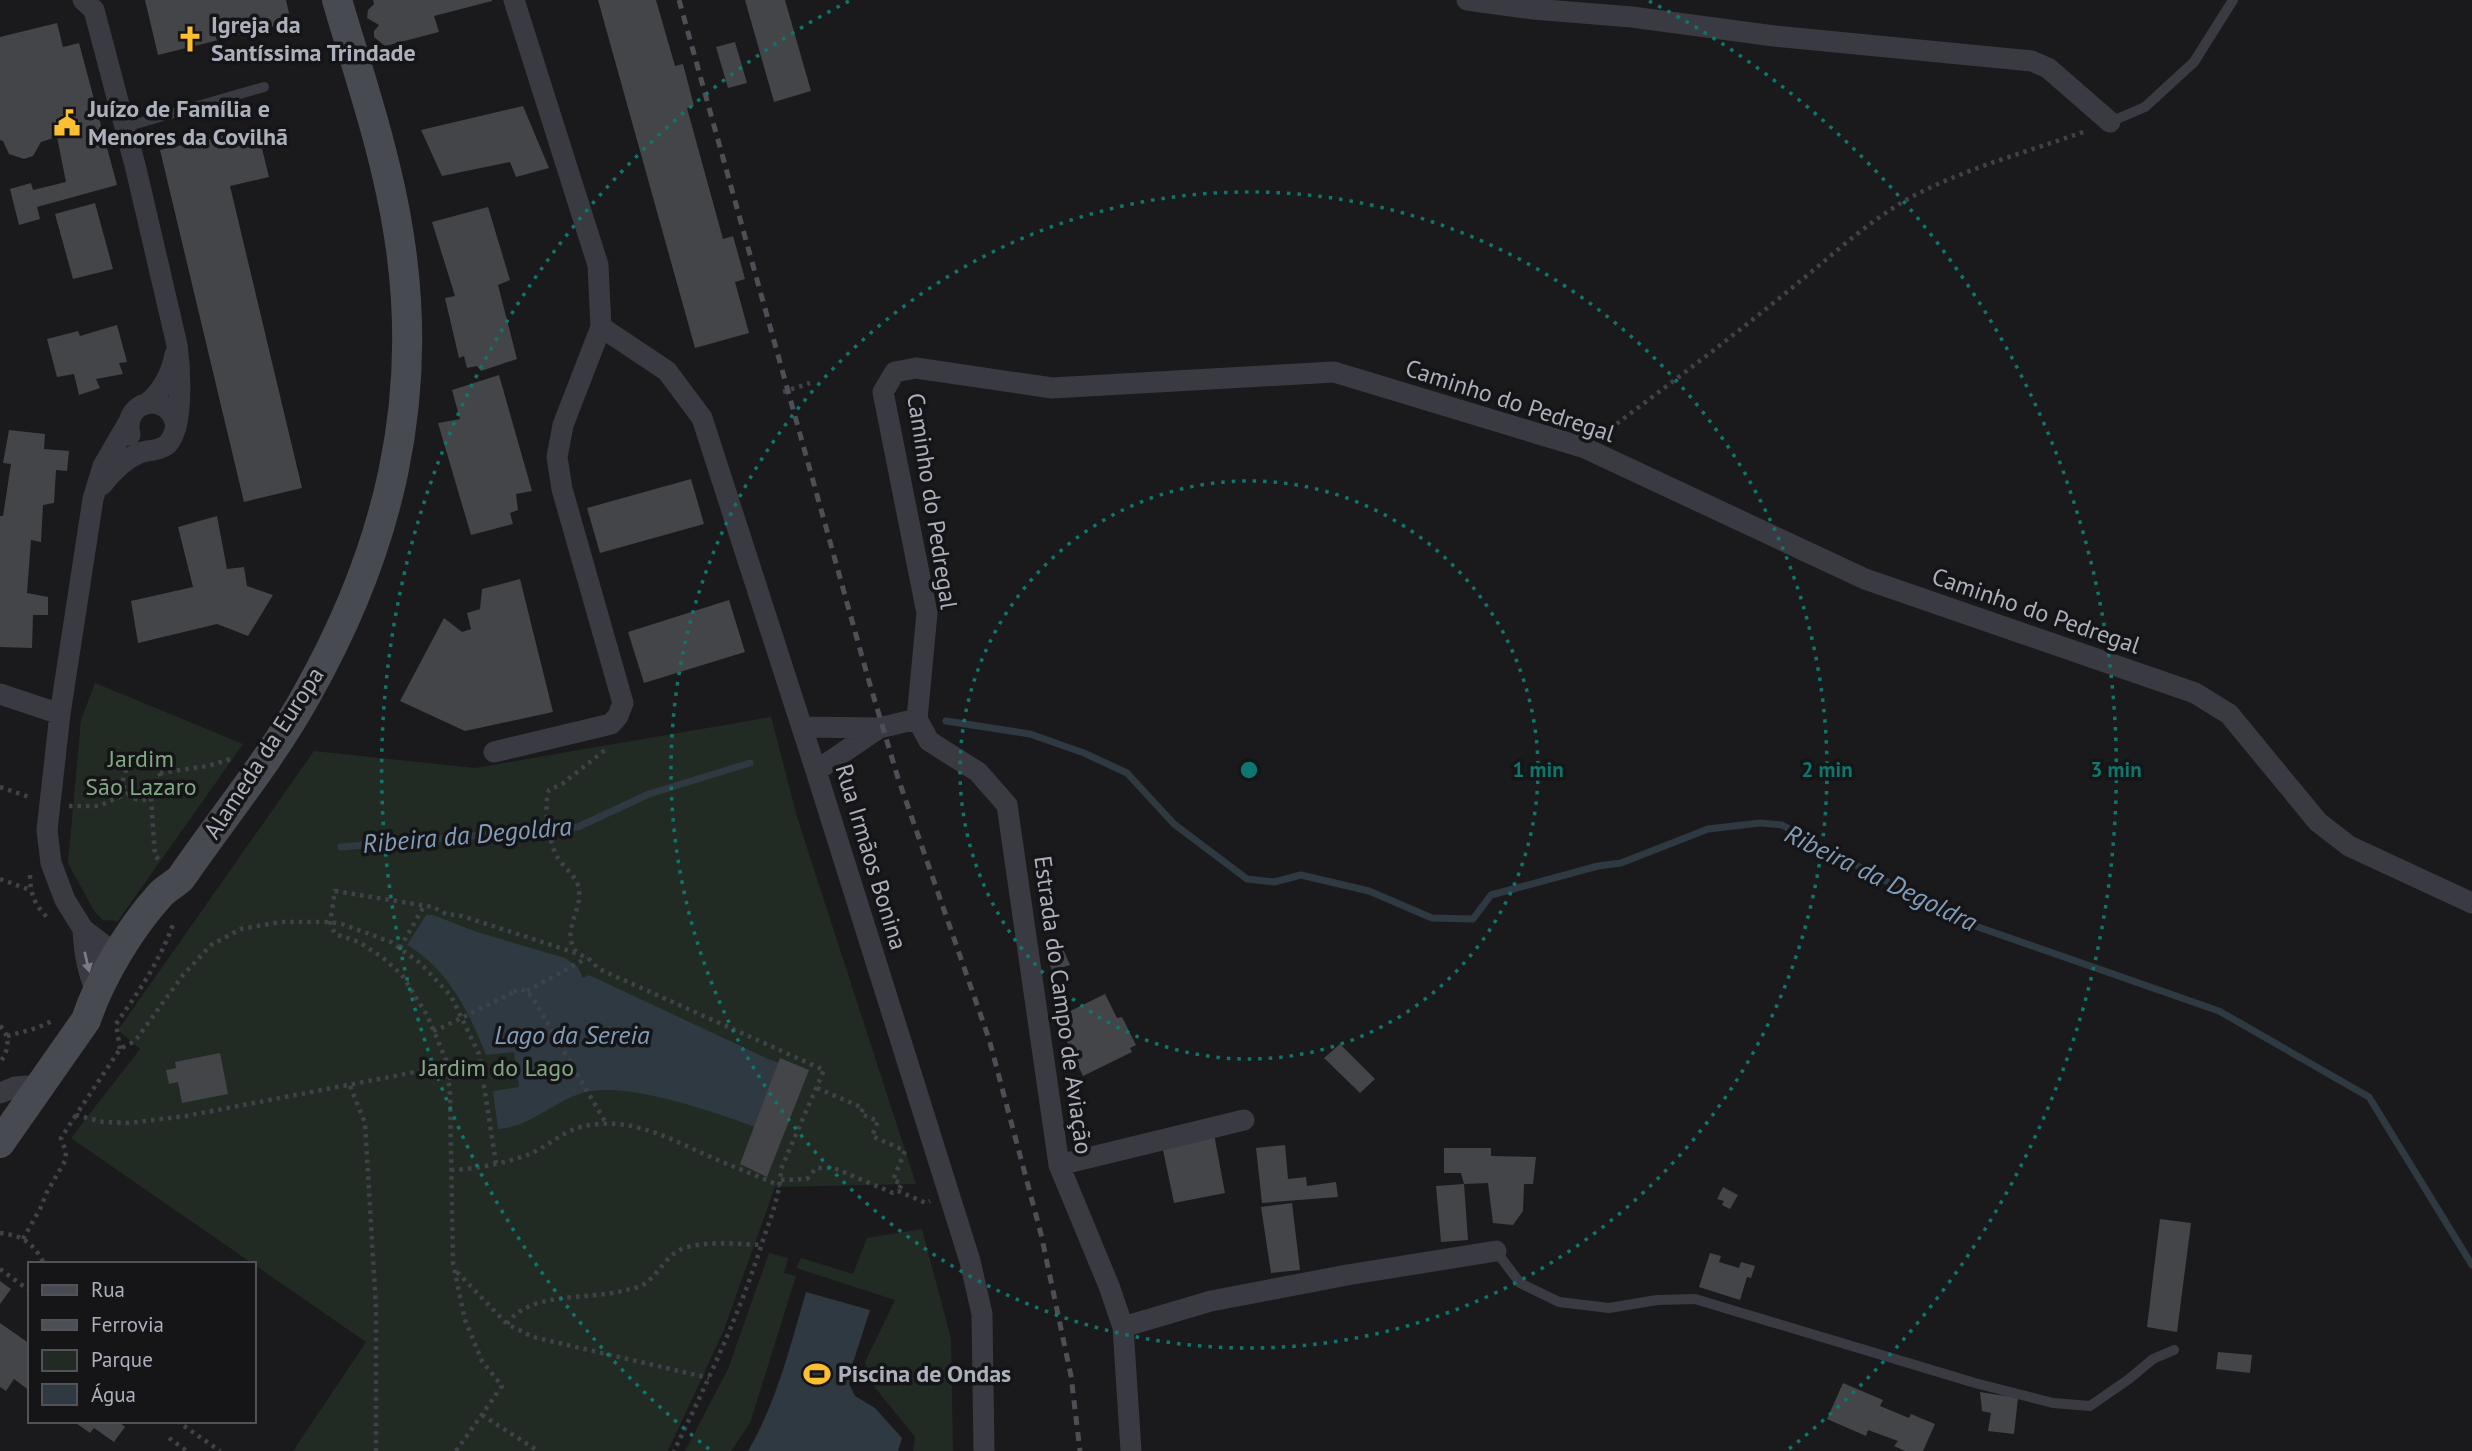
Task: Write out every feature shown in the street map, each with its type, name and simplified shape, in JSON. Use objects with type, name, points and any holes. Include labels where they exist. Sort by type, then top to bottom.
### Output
[{"type":"main road","name":"Alameda da Europa","points":[[0,1143],[42,1084],[98,994],[128,939],[162,892],[168,877],[264,763],[306,696],[337,637],[367,566],[390,492],[402,424],[407,363],[406,304],[399,237],[372,117],[337,0]]},
{"type":"main road","name":"Alameda da Europa","points":[[98,994],[104,1014],[121,990],[171,898],[168,877]]},
{"type":"street","points":[[83,0],[94,10],[125,127],[181,371],[176,428],[170,442],[157,450],[138,453],[123,463],[104,482],[93,499]]},
{"type":"street","points":[[494,752],[611,724],[618,716],[623,703],[562,489],[557,457],[563,425],[601,327],[598,265],[514,0]]},
{"type":"street","points":[[1467,0],[1533,9],[1632,17],[1774,36],[2032,61],[2048,68],[2110,122]]},
{"type":"street","name":"Rua Irmãos Bonina","points":[[601,327],[667,371],[702,418],[970,1261],[982,1314],[984,1451]]},
{"type":"street","points":[[98,994],[104,944],[83,929],[65,900],[51,863],[47,830],[60,714],[93,499],[103,466],[138,408],[154,398],[165,382],[177,345]]},
{"type":"street","name":"Caminho do Pedregal","points":[[917,719],[927,613],[883,392],[895,372],[916,368],[1052,388],[1334,372],[1585,448],[1865,579],[2194,693],[2229,714],[2318,822],[2348,846],[2472,903]]},
{"type":"street","points":[[146,404],[167,408],[176,428]]},
{"type":"street","points":[[128,423],[135,444],[149,451]]},
{"type":"street","points":[[0,694],[60,714]]},
{"type":"street","points":[[802,727],[879,728],[917,719]]},
{"type":"street","name":"Estrada do Campo de Aviação","points":[[917,719],[929,741],[978,772],[1007,805],[1059,1165],[1124,1326],[1131,1451]]},
{"type":"street","points":[[816,771],[879,728]]},
{"type":"street","points":[[83,929],[110,940],[128,939]]},
{"type":"street","points":[[0,1093],[15,1087],[42,1084]]},
{"type":"street","points":[[1059,1165],[1244,1120]]},
{"type":"street","points":[[1124,1326],[1211,1301],[1347,1275],[1496,1251]]},
{"type":"lane","points":[[2110,122],[2145,107],[2194,62],[2233,0]]},
{"type":"lane","points":[[125,127],[264,88]]},
{"type":"lane","points":[[1496,1251],[1520,1283],[1559,1302],[1609,1308],[1657,1300],[1695,1299],[1962,1379],[2053,1403],[2090,1406],[2129,1380],[2153,1359],[2174,1350]]},
{"type":"path","points":[[1585,448],[1737,332],[1838,250],[1907,200],[1956,177],[2110,122]]},
{"type":"path","points":[[783,392],[810,383]]},
{"type":"path","points":[[576,953],[570,936],[579,891],[576,880],[557,858],[546,799],[549,790],[562,784],[614,742]]},
{"type":"path","points":[[160,773],[208,766],[243,754],[235,765]]},
{"type":"path","points":[[136,762],[148,762],[160,773],[160,788],[151,798],[138,799],[124,788],[123,776],[136,762]]},
{"type":"path","points":[[0,787],[30,798]]},
{"type":"path","points":[[64,816],[65,805],[99,806],[128,793]]},
{"type":"path","points":[[151,798],[155,856],[168,877]]},
{"type":"path","points":[[0,879],[30,890],[38,908]]},
{"type":"path","points":[[456,1451],[502,1386],[482,1361],[465,1321],[455,1269],[447,1066],[427,1015],[401,975],[382,957],[359,942],[335,934],[330,922],[335,891],[433,907],[446,914],[462,916],[576,953],[588,958],[599,969],[824,1070],[781,1169],[781,1183],[762,1245],[722,1353],[674,1451]]},
{"type":"path","points":[[400,948],[424,906]]},
{"type":"path","points":[[23,1239],[65,1161],[66,1152],[61,1138],[120,1049],[135,1041],[183,975],[211,945],[241,929],[280,922],[342,924],[391,942],[436,978],[451,996],[479,1054],[496,1163]]},
{"type":"path","points":[[527,992],[588,958]]},
{"type":"path","points":[[433,1031],[520,989],[527,992],[607,1125]]},
{"type":"path","points":[[7,1036],[48,1024],[55,1017]]},
{"type":"path","points":[[0,1026],[7,1036],[8,1050],[0,1062]]},
{"type":"path","points":[[76,1115],[103,1122],[129,1123],[186,1116],[447,1066]]},
{"type":"path","points":[[448,1078],[482,1071]]},
{"type":"path","points":[[350,1086],[365,1124],[376,1308],[376,1451]]},
{"type":"path","points":[[817,1088],[863,1108],[861,1114],[878,1121],[872,1136],[905,1151],[893,1180],[902,1184],[898,1191]]},
{"type":"path","points":[[451,1170],[496,1163],[532,1153],[578,1128],[607,1125],[642,1127],[781,1183],[807,1179],[816,1168],[834,1168],[893,1193],[898,1191],[926,1203],[930,1201]]},
{"type":"path","points":[[0,1233],[19,1236],[30,1244],[43,1262]]},
{"type":"path","points":[[507,1324],[531,1304],[608,1294],[643,1285],[663,1262],[685,1247],[719,1243],[762,1245]]},
{"type":"path","points":[[0,1269],[28,1289]]},
{"type":"path","points":[[455,1269],[507,1324],[533,1337],[709,1378]]},
{"type":"path","points":[[482,1415],[538,1451]]},
{"type":"path","points":[[180,1423],[220,1451]]},
{"type":"path","points":[[169,1438],[187,1451]]},
{"type":"green space","name":"Jardim São Lazaro","points":[[95,683],[243,744],[118,921],[103,920],[94,911],[68,863],[81,720]]},
{"type":"green space","name":"Jardim do Lago","points":[[771,717],[797,817],[916,1184],[775,1187],[723,1332],[668,1451],[293,1451],[366,1342],[256,1266],[256,1262],[250,1262],[71,1138],[140,1049],[118,1030],[314,751],[475,768]]},
{"type":"green space","points":[[922,1229],[951,1339],[953,1451],[913,1451],[915,1437],[868,1379],[865,1362],[895,1300],[796,1268],[801,1258],[853,1274],[867,1238]]},
{"type":"green space","points":[[769,1253],[788,1258],[784,1273],[796,1276],[750,1423],[731,1451],[685,1451],[728,1369]]},
{"type":"water","name":"Lago da Sereia","points":[[426,915],[565,958],[578,967],[583,978],[589,975],[766,1058],[806,1073],[781,1137],[682,1103],[626,1091],[602,1090],[571,1097],[521,1124],[498,1129],[493,1091],[519,1087],[514,1052],[486,1055],[472,1023],[446,979],[407,945]]},
{"type":"water","name":"Piscina de Ondas","points":[[806,1292],[870,1310],[851,1369],[849,1384],[855,1396],[875,1408],[902,1438],[898,1451],[748,1451],[775,1393]]},
{"type":"building","name":"Igreja da Santíssima Trindade","points":[[145,0],[286,0],[291,22],[158,55]]},
{"type":"building","points":[[373,0],[492,1],[434,16],[439,32],[385,46],[374,37],[374,31],[379,25],[367,18],[368,10],[374,4]]},
{"type":"building","points":[[598,0],[656,0],[675,66],[683,64],[694,106],[687,108],[723,239],[733,236],[745,279],[735,282],[749,333],[695,348]]},
{"type":"building","points":[[745,0],[785,0],[811,91],[774,102]]},
{"type":"building","points":[[57,23],[63,47],[79,43],[117,185],[37,207],[40,219],[19,225],[10,189],[31,183],[33,190],[66,182],[57,137],[41,142],[33,156],[24,159],[9,154],[0,140],[0,37]]},
{"type":"building","points":[[735,42],[747,83],[728,88],[716,47]]},
{"type":"building","points":[[523,106],[549,168],[516,177],[510,162],[442,176],[421,130]]},
{"type":"building","points":[[257,128],[269,177],[230,186],[302,488],[244,502],[160,150]]},
{"type":"building","points":[[95,203],[113,269],[73,279],[55,214]]},
{"type":"building","points":[[488,207],[510,280],[498,285],[517,359],[481,371],[477,366],[467,368],[464,356],[459,358],[445,298],[455,296],[432,222]]},
{"type":"building","points":[[117,325],[127,362],[119,363],[123,374],[96,379],[100,388],[79,395],[74,374],[57,377],[47,339],[78,331],[80,336]]},
{"type":"building","points":[[499,375],[532,491],[516,494],[518,510],[510,513],[513,524],[471,535],[438,423],[460,419],[452,390]]},
{"type":"building","points":[[9,430],[45,434],[44,449],[69,451],[67,471],[56,470],[54,503],[43,505],[41,542],[31,540],[27,593],[48,597],[48,615],[33,615],[32,648],[0,647],[0,516],[3,516],[11,464],[3,463]]},
{"type":"building","points":[[691,479],[704,524],[600,553],[587,508]]},
{"type":"building","points":[[217,516],[227,569],[244,567],[247,586],[273,595],[248,636],[217,624],[138,643],[131,601],[193,587],[178,527]]},
{"type":"building","points":[[520,579],[553,712],[465,731],[400,701],[444,618],[462,632],[471,629],[467,613],[480,609],[482,589]]},
{"type":"building","points":[[729,600],[745,652],[644,683],[628,632]]},
{"type":"building","points":[[1061,944],[1070,965],[1052,971],[1045,949]]},
{"type":"building","points":[[1105,994],[1117,1018],[1122,1017],[1136,1045],[1130,1048],[1132,1052],[1083,1076],[1056,1018]]},
{"type":"building","points":[[1340,1044],[1375,1079],[1360,1093],[1324,1058]]},
{"type":"building","points":[[220,1053],[228,1094],[182,1103],[178,1082],[169,1084],[166,1070],[176,1068],[175,1062]]},
{"type":"building","points":[[780,1058],[809,1070],[767,1177],[740,1164]]},
{"type":"building","points":[[1214,1134],[1225,1193],[1174,1203],[1162,1145]]},
{"type":"building","points":[[1285,1145],[1288,1179],[1306,1177],[1307,1186],[1336,1182],[1338,1197],[1262,1203],[1256,1148]]},
{"type":"building","points":[[1444,1148],[1491,1148],[1491,1156],[1536,1157],[1533,1184],[1524,1184],[1523,1211],[1513,1225],[1493,1223],[1488,1183],[1464,1184],[1461,1173],[1444,1173]]},
{"type":"building","points":[[1464,1184],[1468,1240],[1441,1242],[1436,1186]]},
{"type":"building","points":[[1723,1187],[1738,1195],[1730,1209],[1722,1205],[1724,1201],[1717,1199]]},
{"type":"building","points":[[1292,1203],[1300,1270],[1271,1273],[1261,1207]]},
{"type":"building","points":[[2160,1219],[2191,1223],[2177,1332],[2147,1327]]},
{"type":"building","points":[[1710,1253],[1721,1256],[1719,1262],[1739,1268],[1741,1262],[1755,1266],[1751,1278],[1747,1277],[1740,1300],[1699,1287]]},
{"type":"building","points":[[0,1281],[11,1289],[0,1304]]},
{"type":"building","points":[[0,1323],[28,1343],[28,1390],[14,1379],[6,1391],[0,1387]]},
{"type":"building","points":[[2218,1352],[2252,1355],[2250,1373],[2216,1369]]},
{"type":"building","points":[[1843,1383],[1883,1400],[1880,1406],[1909,1418],[1911,1414],[1935,1424],[1923,1451],[1905,1451],[1894,1446],[1898,1441],[1868,1430],[1866,1436],[1827,1419]]},
{"type":"building","points":[[1980,1392],[2018,1398],[2014,1434],[1988,1431],[1991,1413],[1982,1411]]},
{"type":"building","points":[[76,1423],[120,1423],[125,1427],[114,1442],[94,1428],[90,1433]]},
{"type":"waterway","name":"Ribeira da Degoldra","points":[[946,721],[1030,734],[1084,753],[1127,773],[1174,824],[1247,879],[1274,882],[1301,875],[1369,891],[1432,918],[1473,919],[1491,895],[1598,866],[1621,863],[1708,829],[1760,823],[1782,825],[1958,920],[2219,1011],[2369,1097],[2472,1265]]},
{"type":"waterway","name":"Ribeira da Degoldra","points":[[341,847],[578,827],[649,794],[750,763]]},
{"type":"railway","points":[[679,0],[868,678],[898,778],[989,1039],[1041,1234],[1071,1376],[1080,1451]]},
{"type":"place","name":"Igreja da Santíssima Trindade","points":[[190,39]]},
{"type":"place","name":"Juízo de Família e Menores da Covilhã","points":[[67,123]]},
{"type":"place","name":"Piscina de Ondas","points":[[817,1374]]}]
